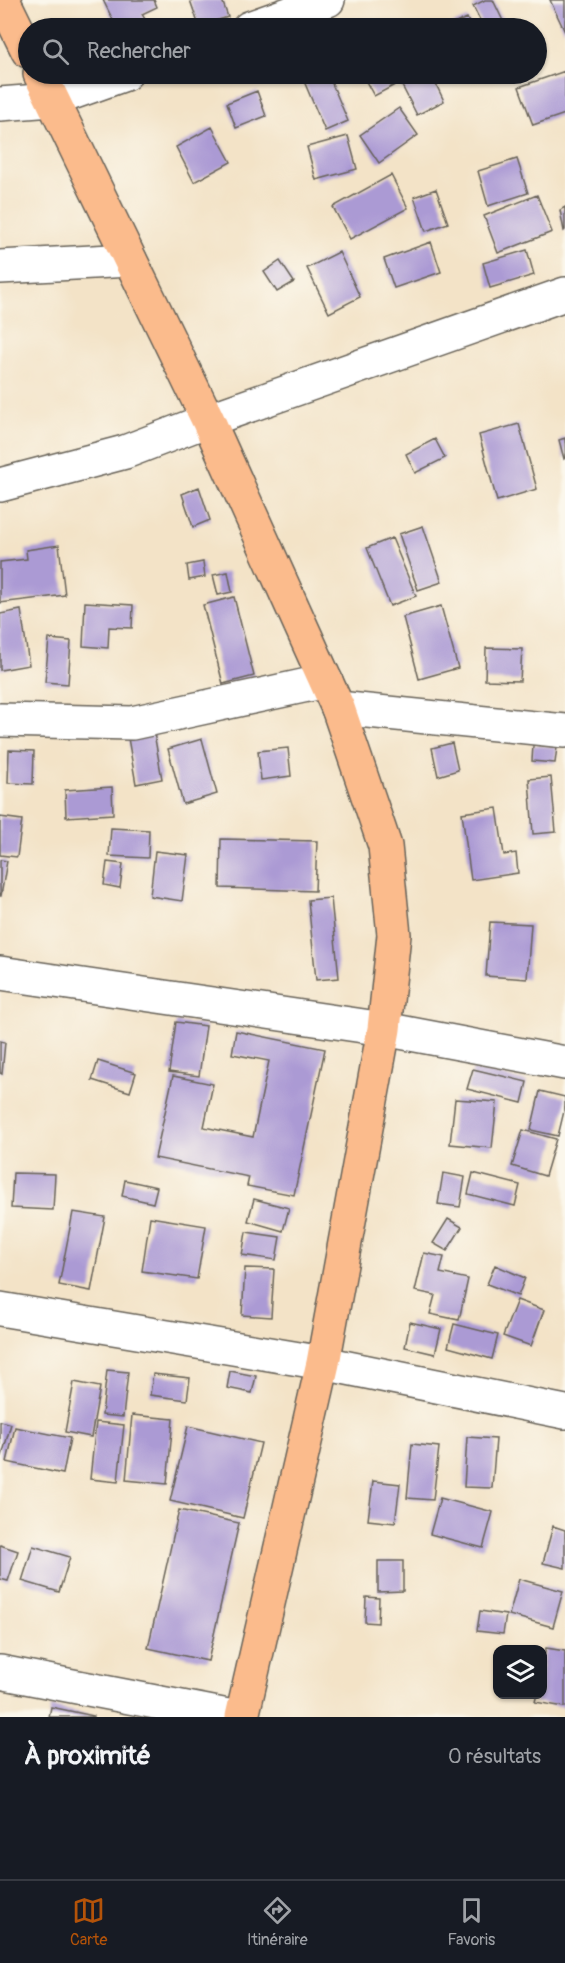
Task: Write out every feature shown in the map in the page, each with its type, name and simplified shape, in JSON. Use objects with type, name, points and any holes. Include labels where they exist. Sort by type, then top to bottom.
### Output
[{"type":"highway","points":[[3,0],[18,31]]},
{"type":"highway","points":[[46,87],[208,420],[332,695],[386,846],[394,935],[384,1029],[323,1363],[242,1717]]},
{"type":"street","points":[[277,18],[328,0]]},
{"type":"street","points":[[0,104],[46,87],[64,84]]},
{"type":"street","points":[[0,267],[130,260]]},
{"type":"street","points":[[0,484],[125,452],[208,420],[565,294]]},
{"type":"street","points":[[0,720],[132,723],[332,695],[565,732]]},
{"type":"street","points":[[0,973],[384,1029],[565,1063]]},
{"type":"street","points":[[0,1309],[323,1363],[565,1412]]},
{"type":"street","points":[[0,1671],[233,1717]]},
{"type":"building","points":[[103,0],[154,0],[157,7],[142,14],[144,18],[112,18]]},
{"type":"building","points":[[190,0],[222,0],[228,17],[225,18],[196,18]]},
{"type":"building","points":[[485,0],[493,0],[502,18],[479,18],[473,6]]},
{"type":"building","points":[[550,0],[565,0],[565,32]]},
{"type":"building","points":[[565,71],[565,114],[533,125],[519,87],[528,84],[547,84],[547,77]]},
{"type":"building","points":[[305,84],[332,84],[348,121],[325,131]]},
{"type":"building","points":[[367,84],[394,84],[395,85],[374,96]]},
{"type":"building","points":[[401,84],[436,84],[444,101],[417,115]]},
{"type":"building","points":[[257,91],[266,116],[236,128],[227,103]]},
{"type":"building","points":[[399,108],[418,135],[379,163],[360,135]]},
{"type":"building","points":[[212,127],[231,162],[194,182],[176,147]]},
{"type":"building","points":[[348,136],[357,169],[316,180],[307,147]]},
{"type":"building","points":[[517,159],[528,193],[488,206],[478,171]]},
{"type":"building","points":[[391,175],[408,208],[350,239],[333,207]]},
{"type":"building","points":[[436,189],[448,223],[426,231],[414,197]]},
{"type":"building","points":[[537,195],[552,232],[498,253],[484,216]]},
{"type":"building","points":[[565,207],[565,230],[564,231],[560,210]]},
{"type":"building","points":[[431,242],[441,272],[394,288],[384,259]]},
{"type":"building","points":[[527,250],[534,275],[490,288],[483,263]]},
{"type":"building","points":[[339,252],[360,297],[329,313],[307,268]]},
{"type":"building","points":[[280,261],[294,282],[277,292],[264,272]]},
{"type":"building","points":[[519,424],[537,489],[497,501],[479,435]]},
{"type":"building","points":[[565,438],[565,458],[564,459],[559,440]]},
{"type":"building","points":[[435,439],[445,458],[415,473],[406,454]]},
{"type":"building","points":[[199,487],[210,520],[193,527],[182,494]]},
{"type":"building","points":[[423,526],[442,582],[418,590],[399,534]]},
{"type":"building","points":[[392,538],[416,596],[390,606],[367,548]]},
{"type":"building","points":[[59,545],[65,595],[0,603],[0,562],[27,559],[26,550]]},
{"type":"building","points":[[203,562],[205,577],[189,580],[187,565]]},
{"type":"building","points":[[228,572],[232,592],[218,595],[213,575]]},
{"type":"building","points":[[234,597],[254,676],[223,684],[203,605]]},
{"type":"building","points":[[85,602],[133,605],[132,628],[109,627],[108,648],[83,646]]},
{"type":"building","points":[[441,606],[458,668],[419,679],[403,617]]},
{"type":"building","points":[[21,610],[29,665],[0,670],[0,614]]},
{"type":"building","points":[[49,639],[71,641],[68,684],[45,682]]},
{"type":"building","points":[[486,648],[522,649],[520,681],[485,680]]},
{"type":"building","points":[[154,733],[162,779],[136,784],[128,738]]},
{"type":"building","points":[[202,739],[217,794],[183,804],[168,749]]},
{"type":"building","points":[[452,743],[458,770],[438,776],[432,748]]},
{"type":"building","points":[[533,745],[557,747],[555,763],[532,761]]},
{"type":"building","points":[[288,748],[291,776],[261,780],[258,751]]},
{"type":"building","points":[[9,750],[34,751],[33,784],[8,783]]},
{"type":"building","points":[[551,777],[556,832],[533,834],[529,779]]},
{"type":"building","points":[[112,787],[113,814],[66,817],[65,790]]},
{"type":"building","points":[[497,808],[504,855],[516,853],[518,873],[471,880],[462,813]]},
{"type":"building","points":[[0,817],[22,820],[17,857],[0,855]]},
{"type":"building","points":[[111,828],[149,830],[148,858],[109,856]]},
{"type":"building","points":[[221,839],[317,841],[315,891],[220,888]]},
{"type":"building","points":[[155,851],[188,855],[182,901],[150,896]]},
{"type":"building","points":[[0,860],[7,861],[1,896],[0,896]]},
{"type":"building","points":[[107,862],[123,864],[120,888],[104,885]]},
{"type":"building","points":[[331,898],[339,978],[316,980],[308,900]]},
{"type":"building","points":[[490,922],[531,924],[527,979],[486,976]]},
{"type":"building","points":[[176,1022],[206,1026],[199,1076],[169,1072]]},
{"type":"building","points":[[236,1031],[325,1049],[294,1195],[247,1186],[249,1177],[155,1158],[173,1076],[213,1084],[204,1127],[253,1137],[269,1061],[232,1054]]},
{"type":"building","points":[[0,1041],[5,1042],[2,1074],[0,1073]]},
{"type":"building","points":[[98,1061],[136,1073],[130,1092],[92,1080]]},
{"type":"building","points":[[473,1069],[527,1082],[522,1103],[467,1089]]},
{"type":"building","points":[[540,1091],[565,1097],[558,1136],[531,1130]]},
{"type":"building","points":[[455,1099],[497,1102],[492,1148],[450,1144]]},
{"type":"building","points":[[523,1130],[556,1139],[545,1176],[512,1166]]},
{"type":"building","points":[[13,1173],[55,1174],[53,1210],[11,1208]]},
{"type":"building","points":[[443,1173],[465,1177],[460,1207],[438,1204]]},
{"type":"building","points":[[473,1173],[520,1185],[515,1206],[468,1194]]},
{"type":"building","points":[[125,1180],[157,1187],[153,1203],[122,1196]]},
{"type":"building","points":[[254,1199],[289,1208],[283,1231],[248,1221]]},
{"type":"building","points":[[73,1212],[105,1217],[91,1291],[59,1285]]},
{"type":"building","points":[[150,1217],[206,1226],[197,1279],[142,1271]]},
{"type":"building","points":[[448,1219],[462,1227],[447,1251],[433,1243]]},
{"type":"building","points":[[246,1232],[280,1237],[276,1260],[242,1255]]},
{"type":"building","points":[[424,1253],[444,1257],[440,1273],[468,1279],[459,1320],[430,1314],[435,1295],[415,1291]]},
{"type":"building","points":[[495,1265],[525,1278],[518,1296],[487,1284]]},
{"type":"building","points":[[245,1268],[274,1269],[271,1317],[242,1315]]},
{"type":"building","points":[[517,1300],[544,1310],[531,1346],[503,1336]]},
{"type":"building","points":[[410,1322],[441,1329],[435,1354],[405,1347]]},
{"type":"building","points":[[454,1324],[498,1335],[492,1359],[448,1347]]},
{"type":"building","points":[[107,1370],[128,1372],[123,1417],[102,1415]]},
{"type":"building","points":[[230,1371],[256,1376],[252,1393],[227,1388]]},
{"type":"building","points":[[153,1374],[190,1378],[187,1400],[150,1395]]},
{"type":"building","points":[[74,1382],[100,1387],[91,1437],[65,1432]]},
{"type":"building","points":[[132,1415],[173,1419],[167,1484],[126,1480]]},
{"type":"building","points":[[0,1421],[11,1424],[2,1456],[0,1456]]},
{"type":"building","points":[[96,1422],[124,1425],[118,1482],[90,1479]]},
{"type":"building","points":[[188,1426],[261,1443],[243,1518],[170,1501]]},
{"type":"building","points":[[15,1427],[70,1438],[63,1474],[7,1462]]},
{"type":"building","points":[[467,1437],[496,1439],[492,1488],[464,1487]]},
{"type":"building","points":[[412,1444],[439,1447],[433,1500],[407,1498]]},
{"type":"building","points":[[373,1481],[400,1484],[395,1523],[368,1520]]},
{"type":"building","points":[[440,1498],[493,1512],[483,1548],[430,1534]]},
{"type":"building","points":[[179,1510],[239,1523],[208,1661],[148,1648]]},
{"type":"building","points":[[553,1526],[565,1530],[565,1568],[543,1563]]},
{"type":"building","points":[[0,1545],[18,1551],[8,1581],[0,1579]]},
{"type":"building","points":[[33,1546],[70,1557],[59,1592],[22,1581]]},
{"type":"building","points":[[378,1561],[403,1561],[403,1591],[378,1592]]},
{"type":"building","points":[[519,1579],[563,1591],[553,1627],[509,1615]]},
{"type":"building","points":[[366,1597],[379,1598],[378,1623],[365,1622]]},
{"type":"building","points":[[480,1611],[506,1615],[503,1634],[477,1631]]},
{"type":"building","points":[[547,1648],[565,1651],[565,1707],[535,1702],[536,1699],[547,1699]]},
{"type":"building","points":[[51,1707],[94,1716],[94,1717],[49,1717]]}]
